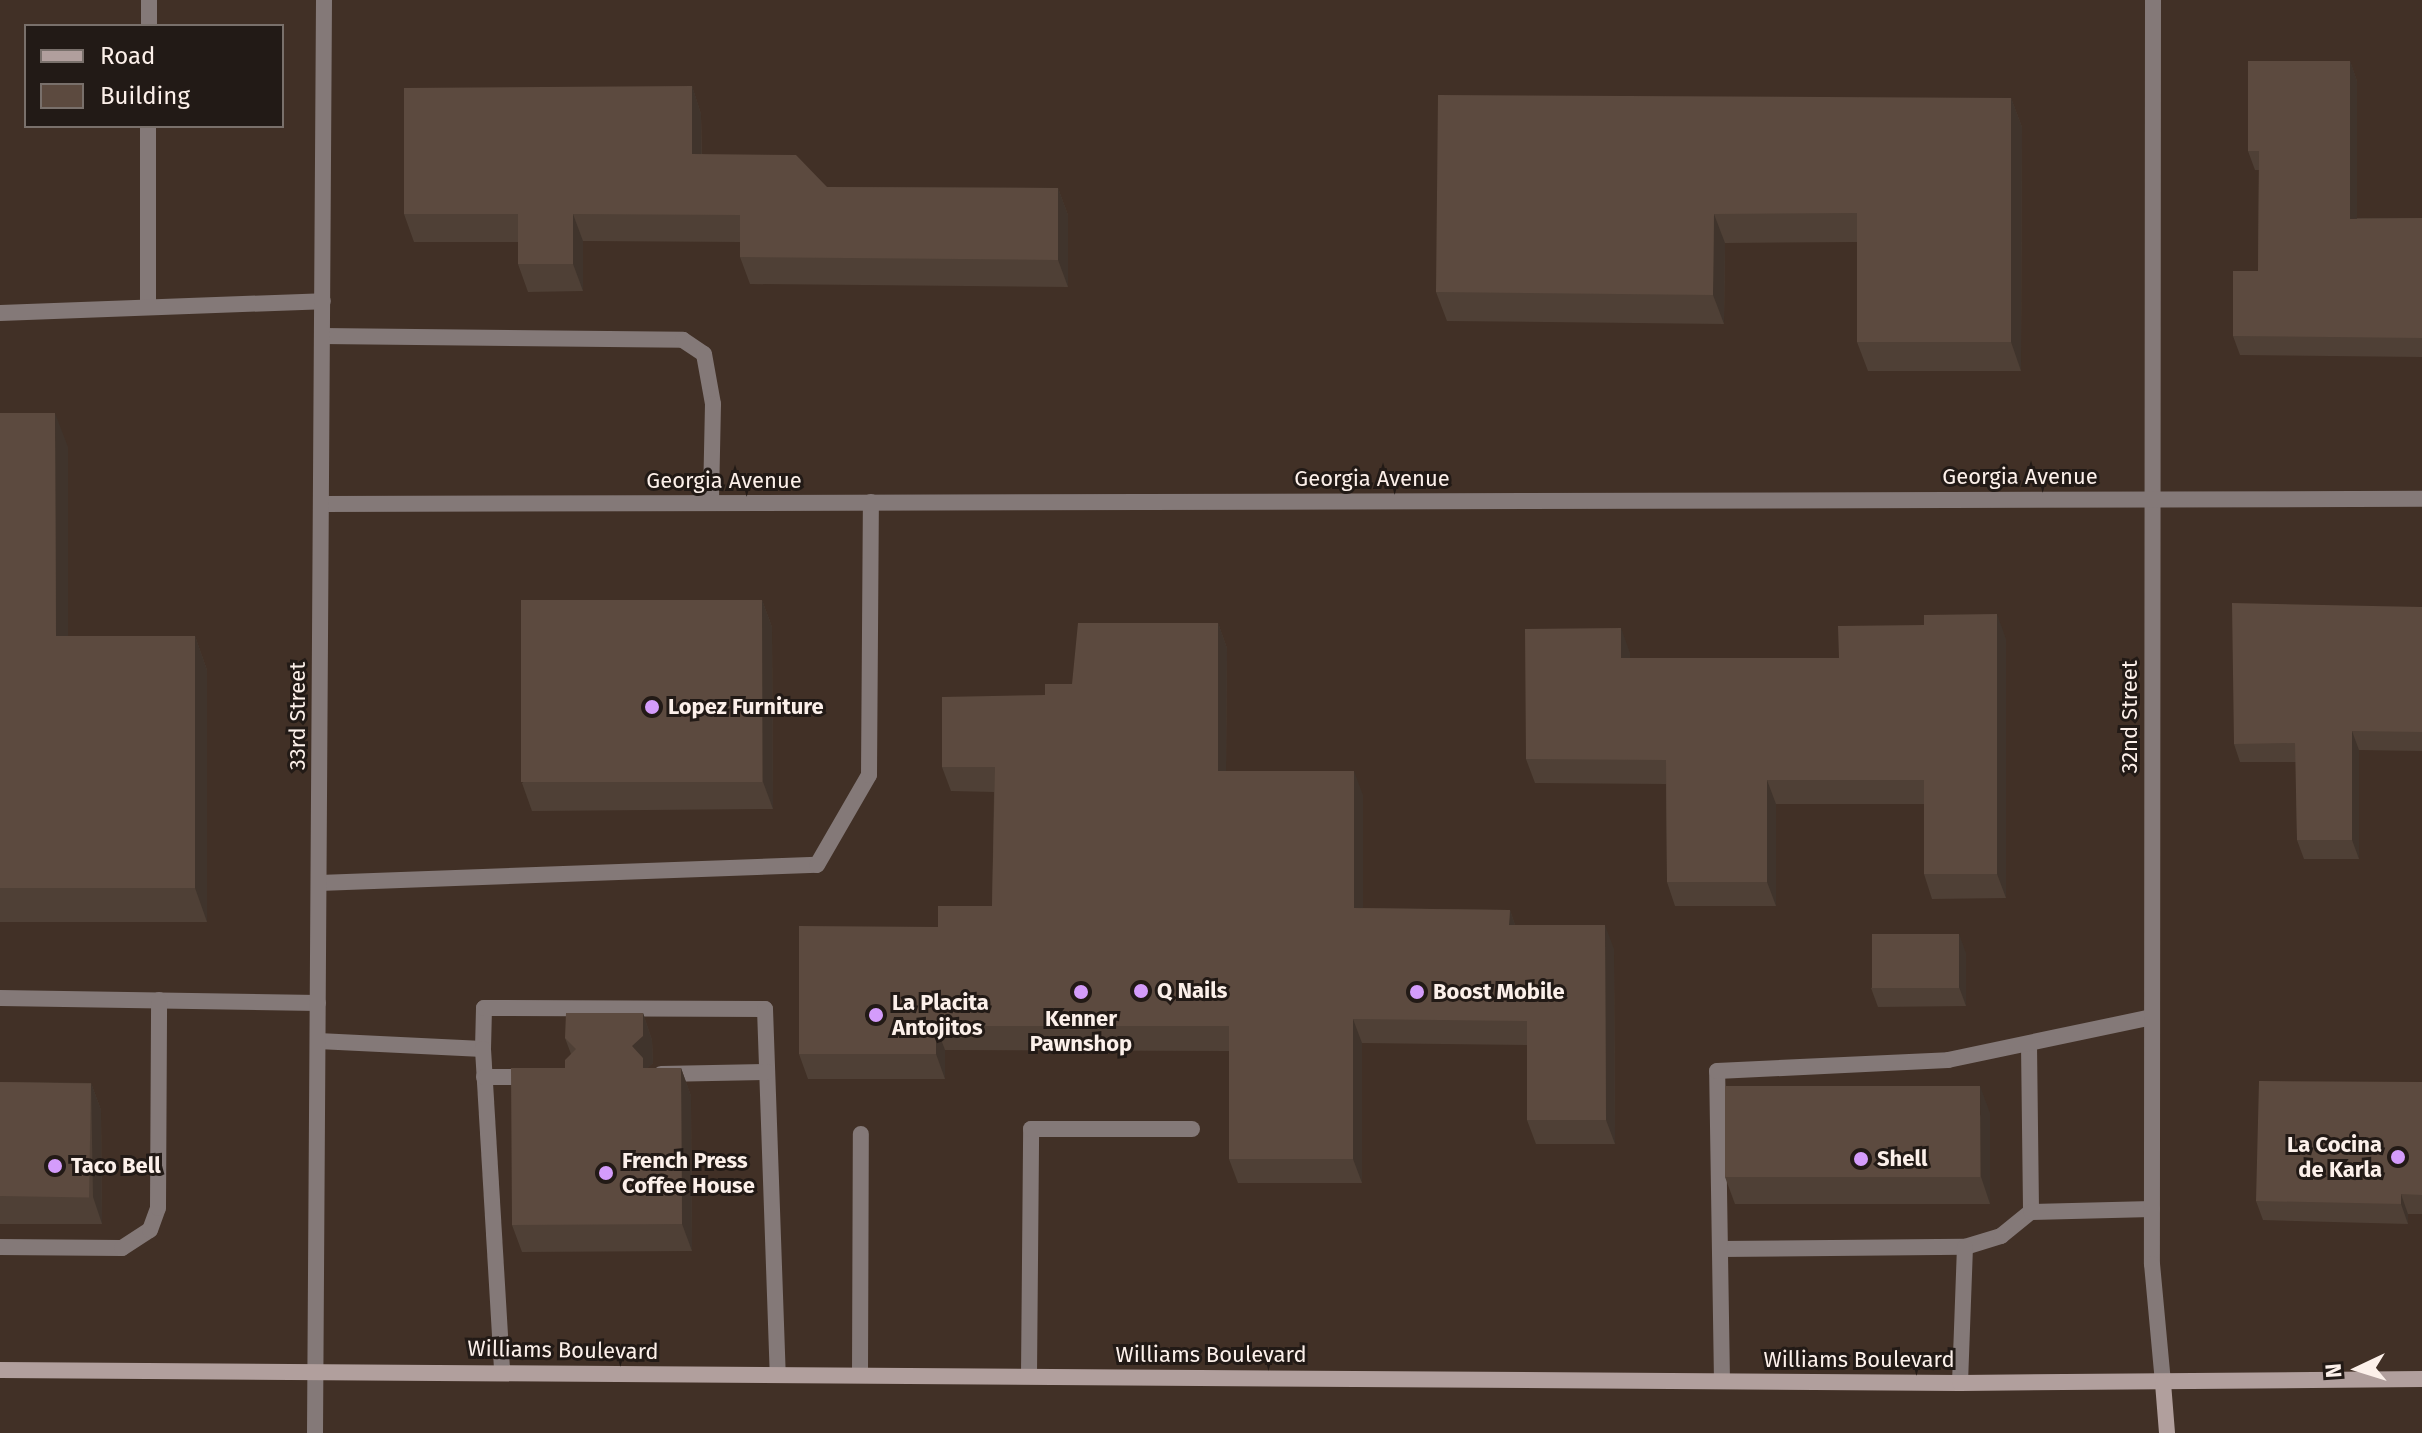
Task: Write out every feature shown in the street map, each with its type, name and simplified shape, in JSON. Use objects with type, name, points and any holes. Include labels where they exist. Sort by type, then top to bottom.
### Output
[{"type":"main road","name":"Williams Boulevard","points":[[0,1370],[316,1369],[1960,1383],[2422,1379]]},
{"type":"main road","name":"32nd Street","points":[[2163,1383],[2167,1433]]},
{"type":"street","points":[[149,0],[149,24]]},
{"type":"street","name":"33rd Street","points":[[315,1433],[324,0]]},
{"type":"street","name":"32nd Street","points":[[2153,0],[2152,1209],[2163,1383]]},
{"type":"street","points":[[148,128],[148,304]]},
{"type":"street","points":[[0,313],[148,304],[323,301]]},
{"type":"street","points":[[322,336],[683,340],[704,354],[713,404],[711,503]]},
{"type":"street","name":"Georgia Avenue","points":[[322,504],[2422,499]]},
{"type":"street","points":[[319,883],[817,865],[869,775],[871,502]]},
{"type":"street","points":[[0,998],[318,1003]]},
{"type":"street","points":[[0,1247],[122,1248],[150,1230],[158,1208],[159,1000]]},
{"type":"street","points":[[502,1372],[484,1077],[484,1008],[765,1009],[778,1373]]},
{"type":"street","points":[[1722,1381],[1717,1071],[1859,1068],[2029,1045],[2152,1017]]},
{"type":"street","points":[[318,1041],[483,1049]]},
{"type":"street","points":[[2029,1045],[2031,1212]]},
{"type":"street","points":[[653,1074],[767,1072]]},
{"type":"street","points":[[484,1077],[545,1076]]},
{"type":"street","points":[[1029,1375],[1031,1129],[1192,1129]]},
{"type":"street","points":[[860,1374],[861,1134]]},
{"type":"street","points":[[1720,1249],[1965,1247],[2001,1236],[2031,1212],[2152,1209]]},
{"type":"street","points":[[1960,1383],[1965,1247]]},
{"type":"building","points":[[2248,61],[2350,61],[2350,219],[2422,218],[2422,338],[2233,336],[2233,271],[2258,271],[2259,151],[2248,151]]},
{"type":"building","points":[[692,86],[692,154],[796,155],[827,187],[1058,188],[1058,260],[740,257],[740,215],[573,214],[573,264],[518,264],[518,214],[404,214],[404,88]]},
{"type":"building","points":[[1438,95],[2011,98],[2011,342],[1857,342],[1857,213],[1714,214],[1713,295],[1436,292]]},
{"type":"building","points":[[0,413],[55,413],[56,636],[195,636],[195,888],[0,888]]},
{"type":"building","name":"Lopez Furniture","points":[[521,600],[762,600],[762,782],[521,782]]},
{"type":"building","points":[[2232,603],[2422,607],[2422,732],[2352,731],[2352,840],[2297,840],[2295,743],[2234,744]]},
{"type":"building","points":[[1997,614],[1997,874],[1924,874],[1924,780],[1767,780],[1767,882],[1667,882],[1666,760],[1526,759],[1525,629],[1621,628],[1621,658],[1839,658],[1838,626],[1924,625],[1924,615]]},
{"type":"building","points":[[1078,623],[1218,623],[1218,771],[1354,771],[1354,908],[1510,910],[1509,925],[1605,925],[1606,1120],[1527,1120],[1527,1021],[1353,1019],[1353,1159],[1229,1159],[1229,1026],[936,1026],[936,1054],[799,1054],[799,926],[938,927],[938,906],[992,906],[995,767],[942,767],[942,697],[1045,695],[1045,684],[1072,684]]},
{"type":"building","points":[[1872,934],[1959,934],[1959,988],[1872,988]]},
{"type":"building","name":"French Press Coffee House","points":[[566,1013],[643,1013],[643,1036],[632,1046],[643,1058],[643,1068],[681,1068],[682,1224],[512,1225],[511,1068],[565,1068],[565,1060],[576,1049],[565,1038]]},
{"type":"building","points":[[2259,1081],[2422,1082],[2422,1195],[2401,1194],[2401,1204],[2256,1201]]},
{"type":"building","name":"Taco Bell","points":[[0,1082],[91,1084],[89,1198],[0,1196]]},
{"type":"building","points":[[1725,1086],[1980,1086],[1980,1177],[1725,1177]]},
{"type":"place","name":"Lopez Furniture","points":[[652,707]]},
{"type":"place","name":"Q Nails","points":[[1141,991]]},
{"type":"place","name":"Kenner Pawnshop","points":[[1081,992]]},
{"type":"place","name":"Boost Mobile","points":[[1417,992]]},
{"type":"place","name":"La Placita Antojitos","points":[[876,1015]]},
{"type":"place","name":"La Cocina de Karla","points":[[2398,1157]]},
{"type":"place","name":"Shell","points":[[1861,1159]]},
{"type":"place","name":"Taco Bell","points":[[55,1166]]},
{"type":"place","name":"French Press Coffee House","points":[[606,1173]]}]
